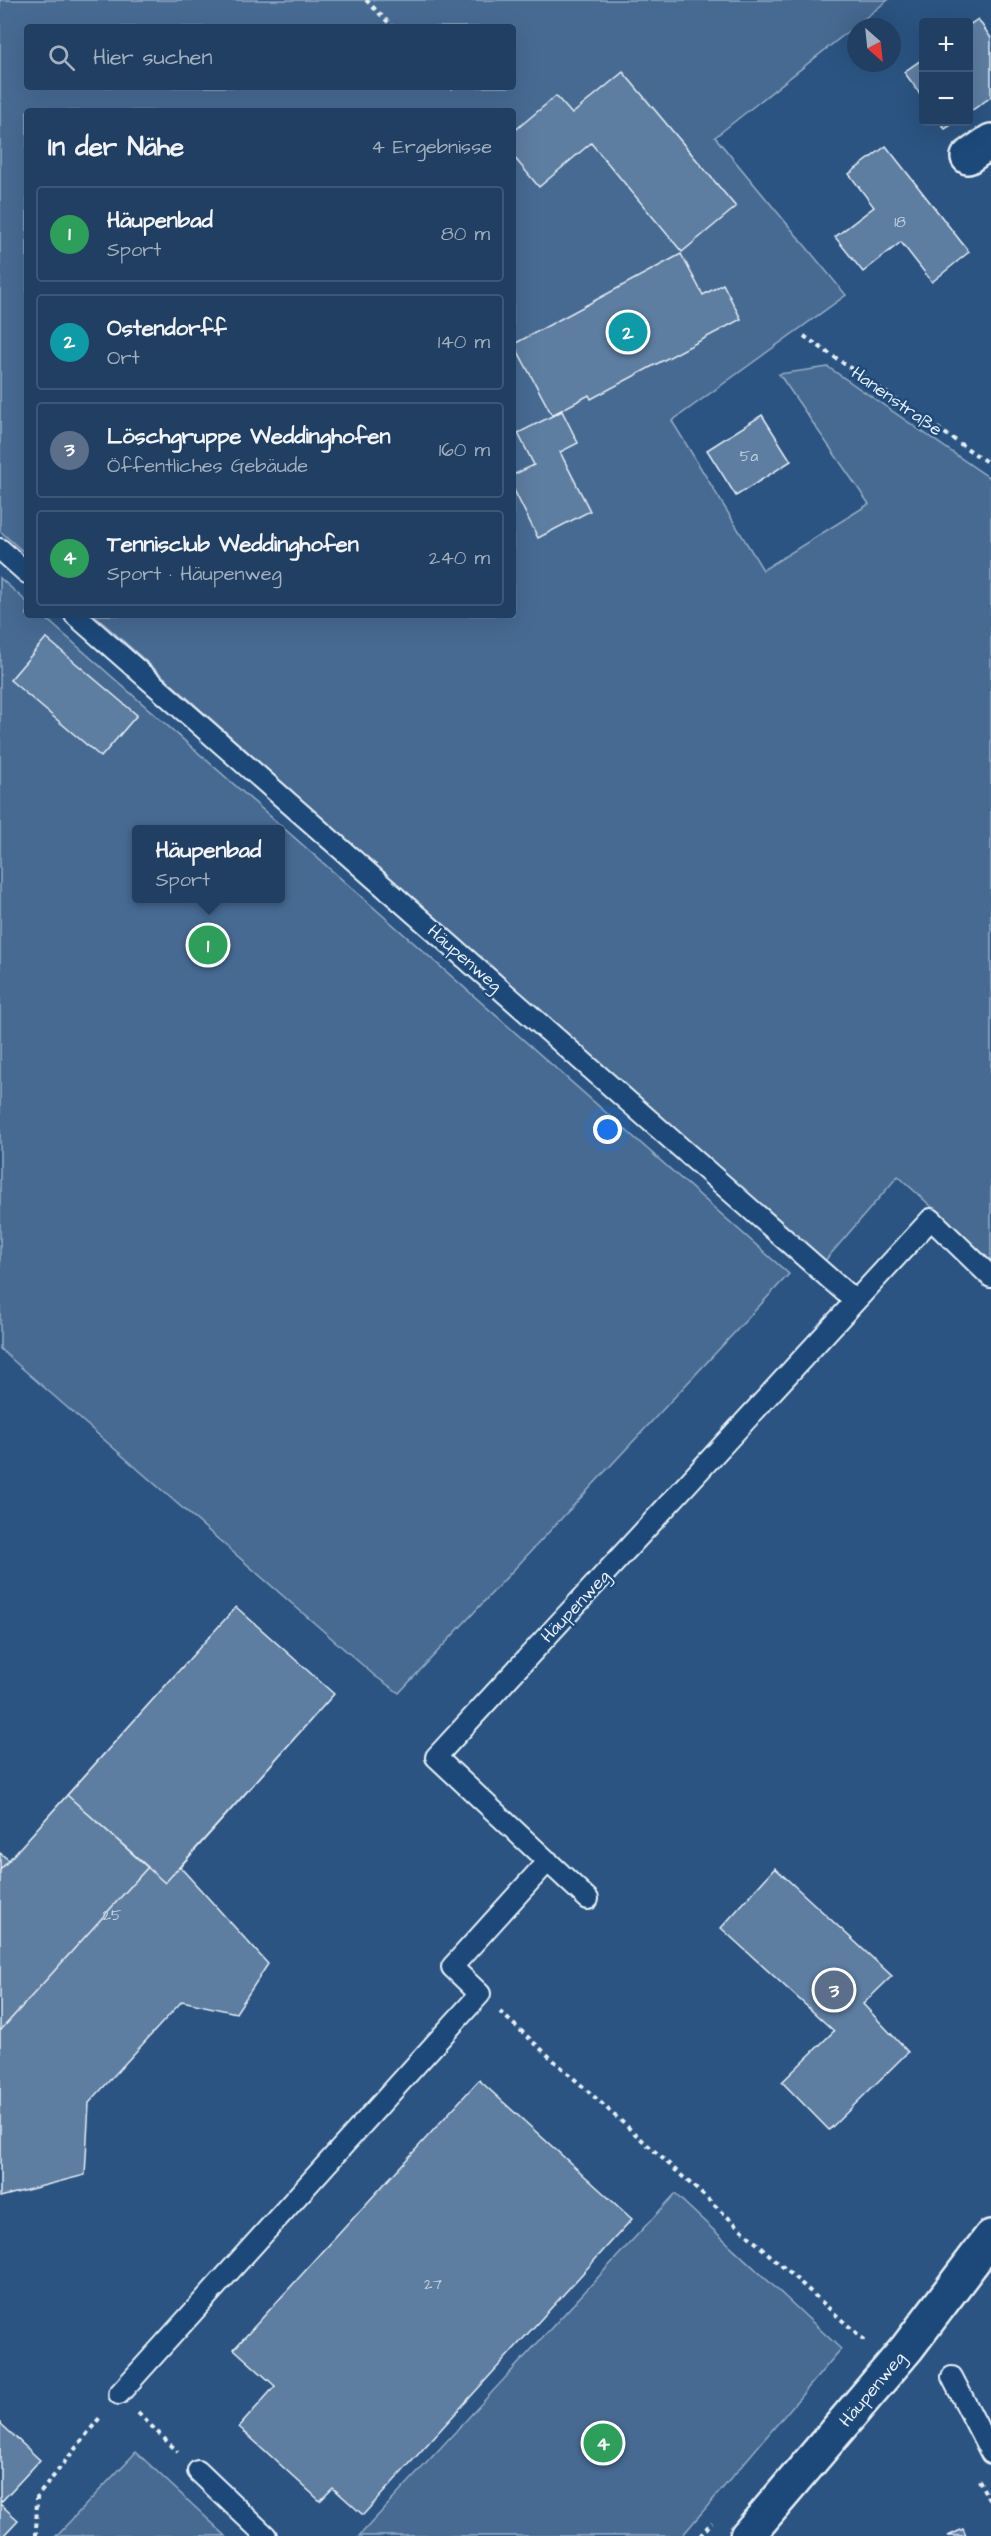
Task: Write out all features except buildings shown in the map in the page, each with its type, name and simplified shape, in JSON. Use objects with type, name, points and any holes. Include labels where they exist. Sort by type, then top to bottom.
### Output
[{"type":"street","name":"Häupenweg","points":[[747,2536],[907,2348],[991,2237]]},
{"type":"lane","points":[[0,549],[24,570]]},
{"type":"lane","name":"Häupenweg","points":[[78,618],[855,1301]]},
{"type":"lane","name":"Häupenweg","points":[[588,1899],[436,1757],[931,1219],[991,1277]]},
{"type":"lane","points":[[119,2394],[480,1994],[452,1967],[548,1861]]},
{"type":"lane","points":[[952,2377],[991,2453]]},
{"type":"lane","points":[[198,2471],[266,2536]]},
{"type":"path","points":[[366,0],[390,24]]},
{"type":"path","name":"Hanenstraße","points":[[804,336],[991,465]]},
{"type":"path","points":[[480,1994],[863,2339],[907,2348]]},
{"type":"path","points":[[36,2536],[37,2497],[119,2394],[198,2471]]},
{"type":"shaded area","points":[[0,0],[888,0],[865,18],[847,18],[847,32],[715,137],[846,295],[672,421],[763,570],[869,504],[779,374],[828,367],[991,479],[991,1261],[898,1176],[823,1263],[97,618],[516,618],[516,108],[24,108],[24,552],[0,531]]},
{"type":"shaded area","points":[[0,578],[24,599],[24,618],[45,618],[280,825],[132,825],[132,903],[285,903],[285,829],[789,1274],[399,1693],[375,1676],[0,1349]]},
{"type":"shaded area","points":[[675,2194],[841,2349],[682,2536],[359,2536]]},
{"type":"shaded area","points":[[136,2452],[226,2536],[56,2536]]},
{"type":"place","name":"Ostendorff","points":[[628,332]]},
{"type":"place","name":"Häupenbad","points":[[208,945]]},
{"type":"place","name":"Löschgruppe Weddinghofen","points":[[834,1990]]},
{"type":"place","name":"Tennisclub Weddinghofen","points":[[603,2443]]}]
